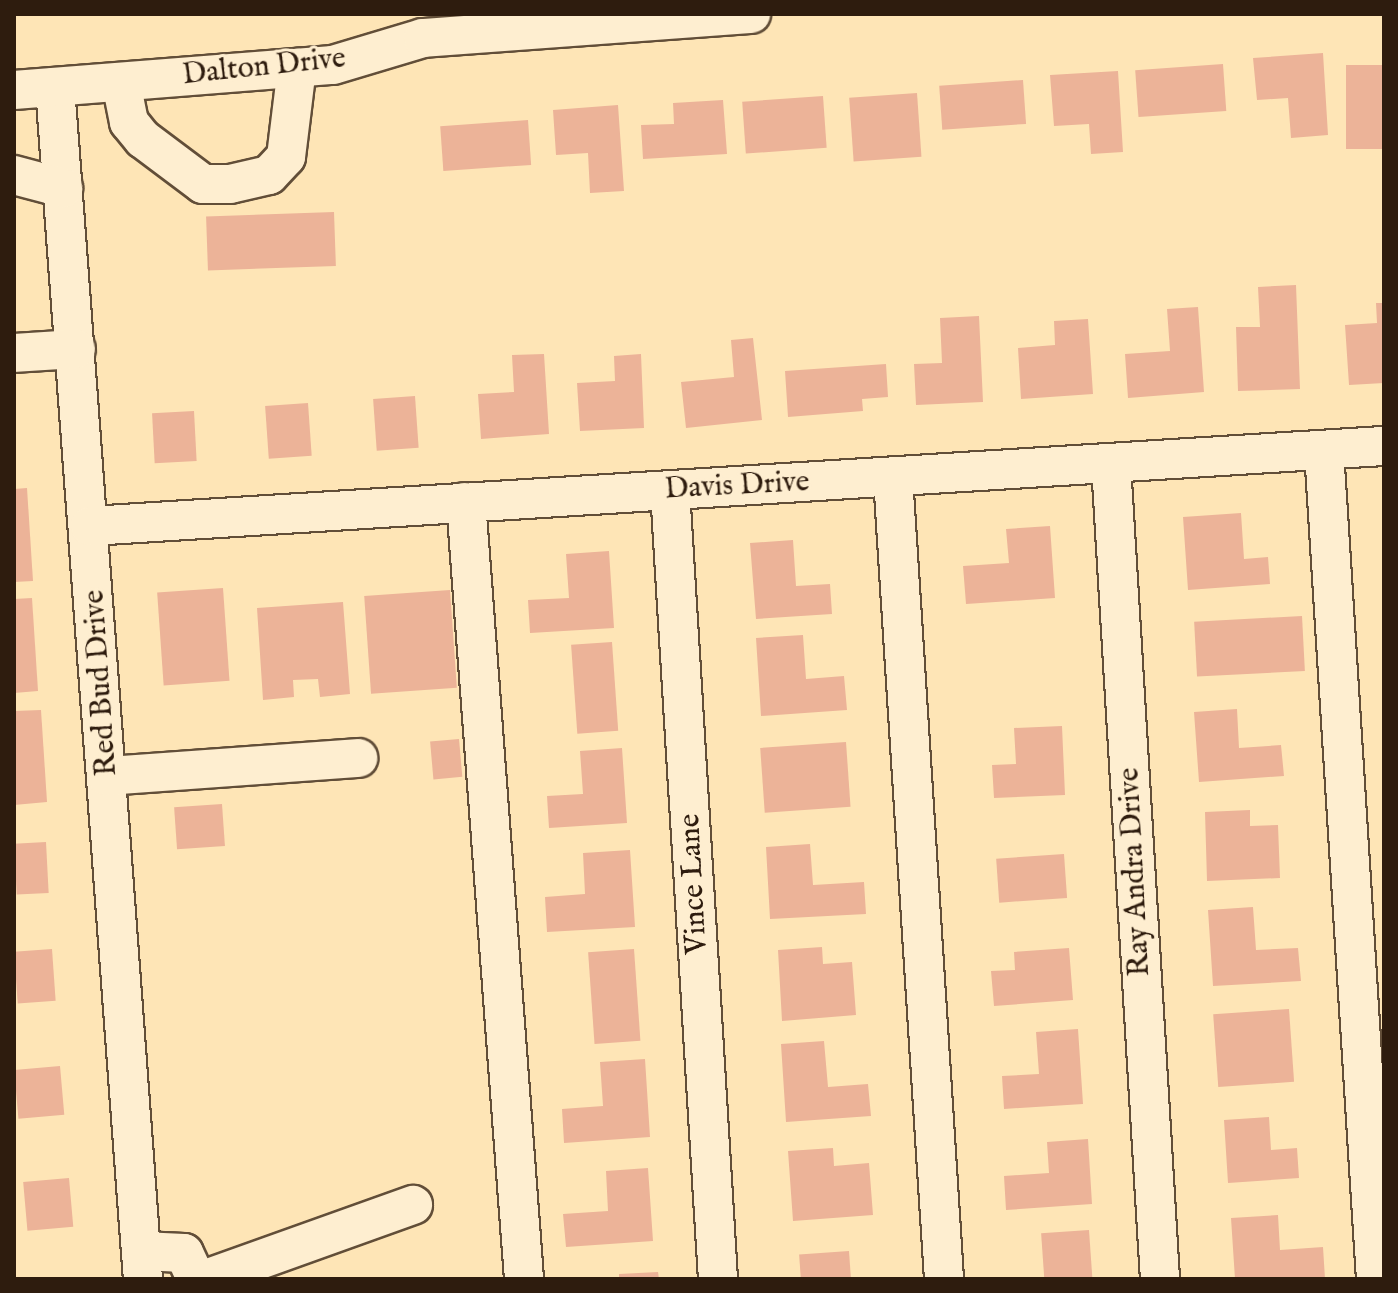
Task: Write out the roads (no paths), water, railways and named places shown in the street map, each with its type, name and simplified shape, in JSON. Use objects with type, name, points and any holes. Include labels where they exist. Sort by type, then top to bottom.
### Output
[{"type":"street","name":"Dalton Drive","points":[[14,90],[297,68],[423,38],[643,18],[751,14]]},
{"type":"street","points":[[121,82],[129,122],[143,139],[203,184],[230,184],[269,175],[286,157],[297,68]]},
{"type":"street","name":"Red Bud Drive","points":[[55,87],[90,526],[142,1265]]},
{"type":"street","points":[[14,175],[63,188]]},
{"type":"street","points":[[14,329],[75,337]]},
{"type":"street","points":[[14,353],[75,337]]},
{"type":"street","name":"Davis Drive","points":[[90,526],[1384,446]]},
{"type":"street","points":[[1324,450],[1376,1279]]},
{"type":"street","name":"Ray Andra Drive","points":[[1111,464],[1160,1279]]},
{"type":"street","points":[[893,477],[944,1279]]},
{"type":"street","name":"Vince Lane","points":[[670,490],[718,1279]]},
{"type":"street","points":[[466,502],[524,1279]]},
{"type":"street","points":[[107,776],[358,758]]},
{"type":"street","points":[[206,1279],[413,1205]]},
{"type":"street","points":[[142,1265],[184,1253],[196,1279]]}]
